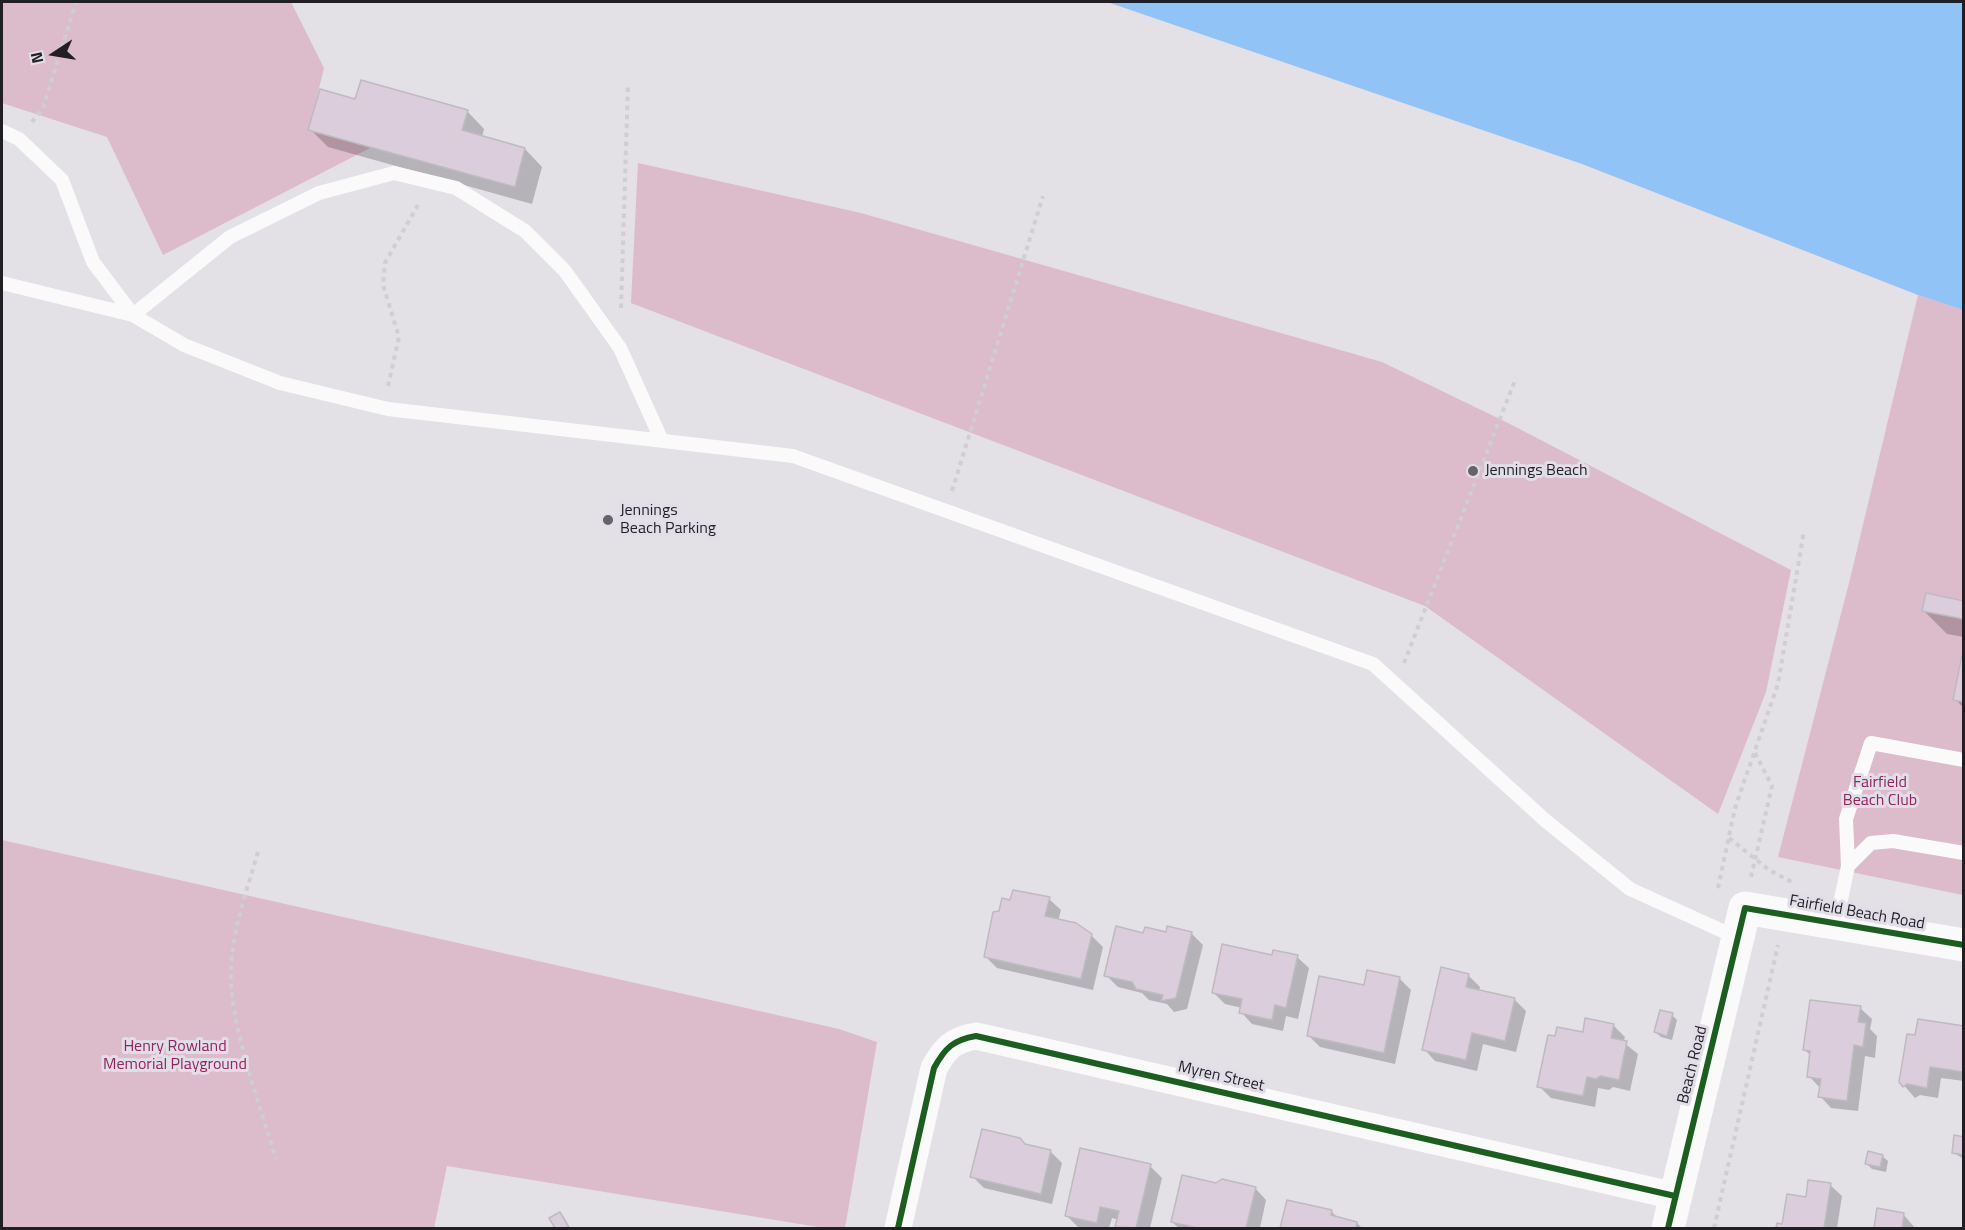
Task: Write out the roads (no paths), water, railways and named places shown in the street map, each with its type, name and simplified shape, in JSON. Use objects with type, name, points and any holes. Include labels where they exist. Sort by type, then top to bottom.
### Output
[{"type":"street","name":"Fairfield Beach Road","points":[[1731,924],[1785,915],[1964,945]]},
{"type":"street","name":"Beach Road","points":[[1668,1228],[1731,924]]},
{"type":"street","name":"Myren Street","points":[[898,1228],[934,1068],[942,1052],[952,1042],[976,1036],[1675,1196]]},
{"type":"lane","points":[[2,131],[19,139],[62,180],[93,262],[133,315]]},
{"type":"lane","points":[[133,315],[230,237],[318,193],[394,173],[456,188],[525,231],[565,271],[620,348],[662,441]]},
{"type":"lane","points":[[2,283],[133,315],[184,345],[280,383],[382,407],[793,456],[1373,664],[1395,687],[1546,821],[1630,889],[1731,924]]},
{"type":"lane","points":[[1836,924],[1848,866],[1846,819],[1871,743],[1964,760]]},
{"type":"lane","points":[[1848,866],[1871,843],[1893,841],[1964,853]]},
{"type":"water","points":[[1107,2],[1963,2],[1963,310],[1918,295],[1582,164]]},
{"type":"place","name":"Jennings Beach","points":[[1473,471]]},
{"type":"place","name":"Jennings Beach Parking","points":[[608,520]]},
{"type":"park label","name":"Fairfield Beach Club","points":[[1880,792]]},
{"type":"park label","name":"Henry Rowland Memorial Playground","points":[[175,1056]]}]
